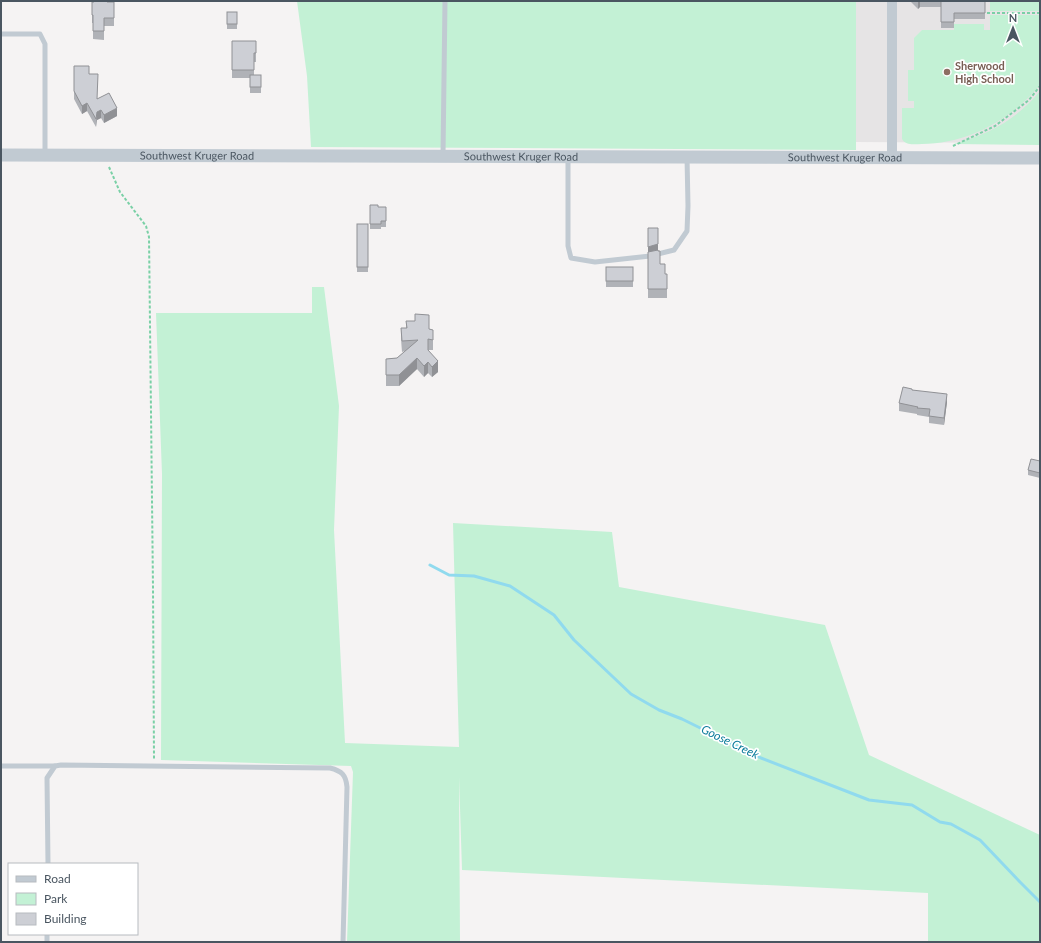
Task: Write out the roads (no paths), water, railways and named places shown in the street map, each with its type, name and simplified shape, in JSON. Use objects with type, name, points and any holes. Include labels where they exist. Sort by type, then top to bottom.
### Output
[{"type":"street","points":[[892,1],[892,158]]},
{"type":"street","name":"Southwest Kruger Road","points":[[1,155],[1040,158]]},
{"type":"lane","points":[[443,156],[445,1]]},
{"type":"lane","points":[[1,34],[40,34],[45,44],[45,155]]},
{"type":"lane","points":[[568,157],[568,246],[571,258],[595,262],[650,256],[674,250],[687,231],[687,157]]},
{"type":"lane","points":[[1,766],[61,765],[330,768],[337,770],[347,779],[343,942]]},
{"type":"lane","points":[[48,863],[47,778],[55,766]]},
{"type":"waterway","name":"Goose Creek","points":[[430,565],[449,575],[474,576],[510,586],[554,615],[574,640],[631,694],[659,710],[682,719],[761,758],[869,800],[912,805],[940,822],[951,824],[980,840],[1040,902]]},
{"type":"place","name":"Sherwood High School","points":[[947,72]]}]
